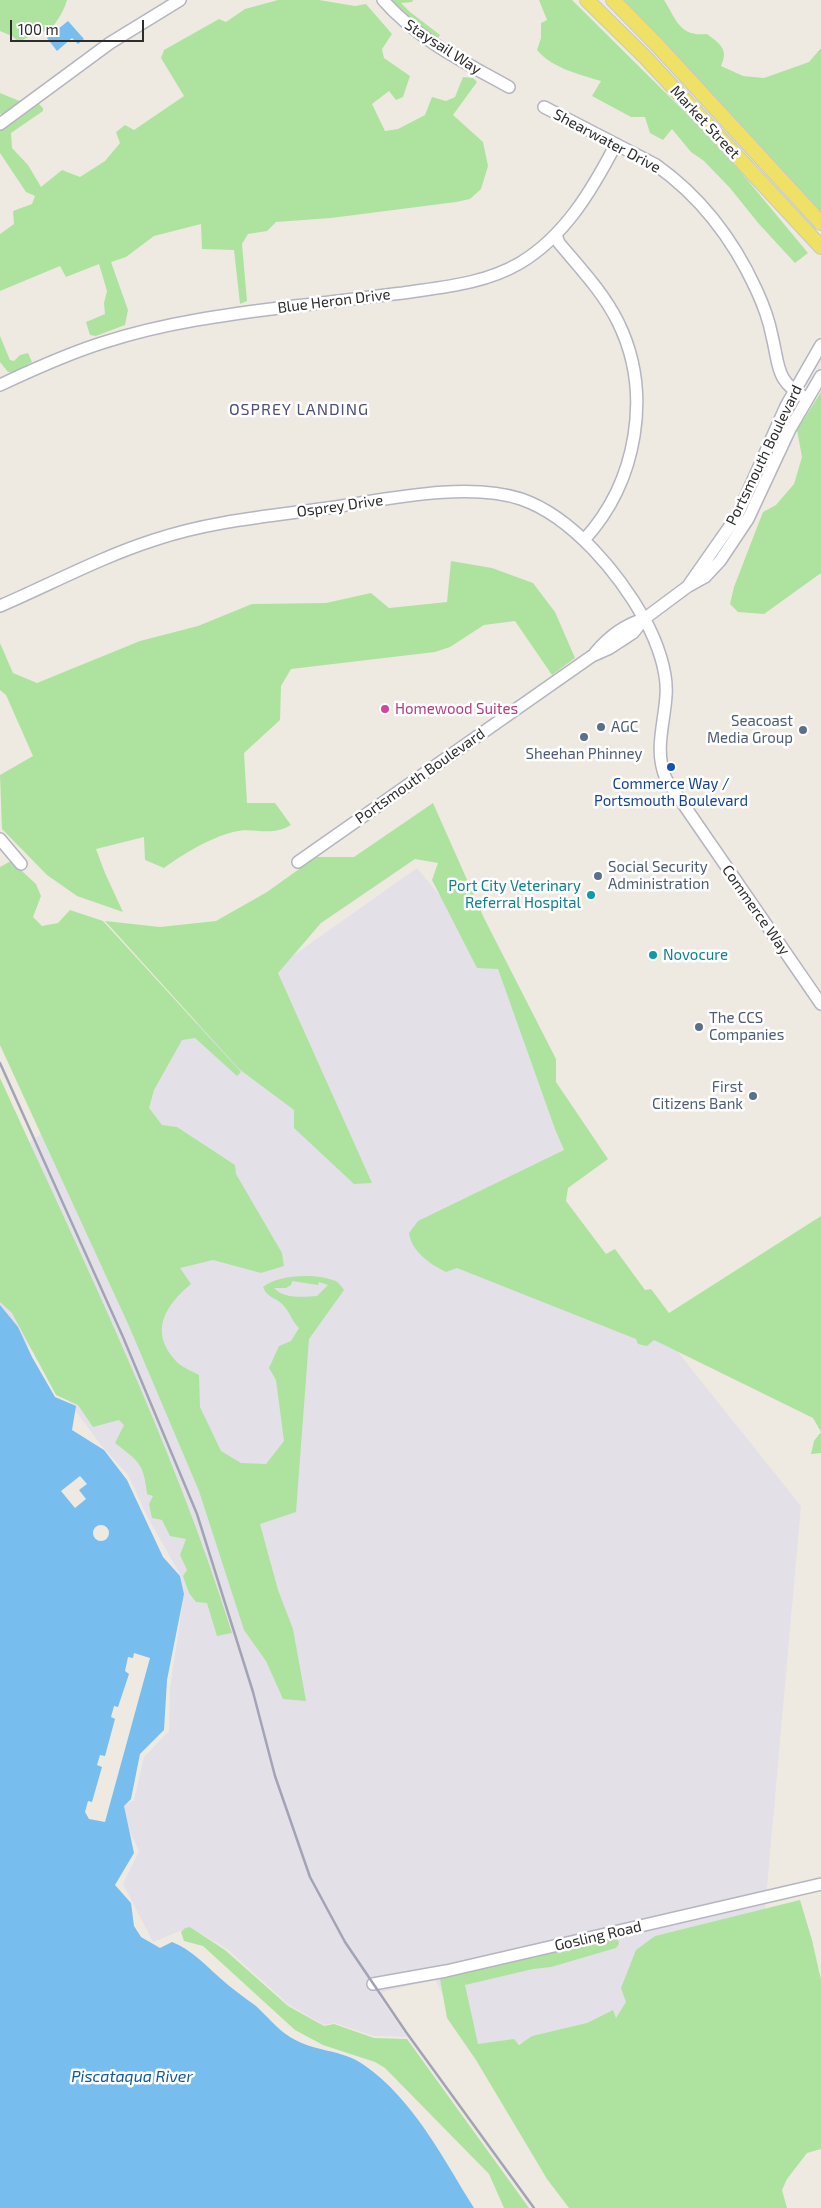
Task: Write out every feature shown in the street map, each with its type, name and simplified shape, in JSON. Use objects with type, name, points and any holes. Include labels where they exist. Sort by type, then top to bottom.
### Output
[{"type":"main road","name":"Market Street","points":[[587,0],[645,58],[821,246]]},
{"type":"main road","name":"Market Street","points":[[612,0],[659,46],[821,223]]},
{"type":"street","points":[[0,124],[116,40],[180,0]]},
{"type":"street","name":"Staysail Way","points":[[383,0],[410,27],[438,47],[509,87]]},
{"type":"street","name":"Shearwater Drive","points":[[544,107],[656,165],[702,205],[728,237],[756,289],[772,335],[779,371],[787,385],[807,400]]},
{"type":"street","name":"Blue Heron Drive","points":[[0,385],[82,349],[177,323],[469,283],[518,264],[556,235],[588,194],[616,144]]},
{"type":"street","points":[[556,235],[559,243],[596,286],[618,322],[628,349],[637,392],[633,443],[621,483],[604,516],[584,540]]},
{"type":"street","name":"Portsmouth Boulevard","points":[[687,587],[737,516],[794,391],[821,345]]},
{"type":"street","name":"Portsmouth Boulevard","points":[[298,862],[592,656],[607,639],[629,624],[644,619],[687,587],[705,577],[742,530],[790,429],[821,376]]},
{"type":"street","name":"Osprey Drive","points":[[0,606],[112,556],[166,536],[242,520],[407,497],[477,492],[515,498],[546,512],[584,540],[608,567],[644,619]]},
{"type":"street","name":"Commerce Way","points":[[644,619],[659,655],[665,678],[666,696],[659,748],[666,779],[821,1004]]},
{"type":"street","points":[[0,839],[21,864]]},
{"type":"street","name":"Gosling Road","points":[[374,1984],[446,1971],[821,1884]]},
{"type":"shaded area","points":[[417,868],[501,970],[576,1155],[543,1183],[801,1506],[765,1910],[655,1936],[642,2013],[475,2054],[435,1980],[386,1991],[378,1995],[407,2037],[374,2036],[334,2023],[324,2025],[289,2005],[227,1949],[190,1927],[153,1942],[123,1884],[139,1851],[129,1830],[123,1806],[134,1800],[144,1757],[169,1731],[170,1687],[184,1594],[181,1576],[148,1518],[128,1475],[100,1444],[0,1307],[0,1163]]},
{"type":"green space","points":[[0,0],[67,0],[60,16],[51,28],[19,42],[12,36],[0,31]]},
{"type":"green space","points":[[278,0],[319,0],[355,6],[366,4],[392,34],[382,49],[384,58],[410,76],[403,97],[396,100],[389,91],[372,104],[385,131],[398,129],[425,115],[432,97],[446,101],[455,97],[463,77],[473,78],[477,82],[453,115],[483,142],[488,166],[481,189],[470,199],[456,202],[331,218],[276,222],[267,231],[248,234],[242,244],[247,301],[240,304],[234,250],[202,249],[201,224],[154,236],[126,257],[111,262],[128,310],[125,325],[96,336],[90,335],[86,322],[105,314],[104,303],[107,291],[99,264],[66,277],[60,266],[0,291],[0,234],[14,224],[13,211],[32,204],[35,196],[26,192],[0,153],[0,126],[5,121],[0,113],[0,93],[22,102],[38,103],[43,108],[43,111],[11,133],[12,148],[28,165],[41,187],[62,170],[80,177],[105,161],[120,143],[116,132],[125,125],[134,130],[184,96],[161,58],[164,50],[219,19],[226,22],[245,9]]},
{"type":"green space","points":[[389,0],[413,0],[412,2],[401,3],[440,35],[437,40],[418,26]]},
{"type":"green space","points":[[539,0],[572,0],[697,124],[740,171],[808,253],[795,263],[759,224],[730,188],[704,161],[691,152],[672,129],[663,140],[650,133],[645,117],[631,117],[592,96],[601,81],[566,70],[543,56],[537,50],[541,38],[541,23],[547,20]]},
{"type":"green space","points":[[621,0],[664,0],[680,26],[690,33],[707,34],[722,47],[724,55],[721,66],[743,76],[764,78],[809,62],[821,48],[821,212]]},
{"type":"green space","points":[[0,336],[10,360],[14,361],[20,355],[28,353],[32,362],[13,373],[8,372],[0,362]]},
{"type":"green space","points":[[821,392],[821,573],[764,614],[738,612],[730,604],[734,587],[763,512],[776,505],[794,484],[802,457],[797,430]]},
{"type":"green space","points":[[451,561],[492,568],[533,583],[555,612],[575,658],[552,675],[515,621],[484,625],[450,647],[435,652],[291,669],[281,686],[280,720],[244,753],[247,803],[275,803],[291,825],[276,831],[248,830],[233,832],[215,838],[164,868],[145,860],[144,837],[96,849],[123,912],[77,896],[47,875],[2,829],[0,775],[33,756],[6,695],[0,690],[0,643],[13,673],[37,683],[140,641],[198,626],[252,604],[326,603],[371,593],[389,608],[447,602]]},
{"type":"green space","points":[[433,803],[484,918],[556,1059],[556,1082],[608,1159],[568,1188],[566,1201],[606,1254],[615,1249],[645,1290],[651,1289],[669,1313],[821,1216],[821,1432],[813,1418],[654,1340],[647,1346],[638,1344],[636,1339],[457,1268],[446,1272],[423,1257],[414,1246],[409,1233],[418,1221],[564,1150],[498,969],[477,968],[432,880],[438,863],[415,859],[321,923],[278,973],[372,1183],[354,1184],[294,1128],[294,1110],[239,1069],[105,921],[160,927],[216,921],[267,892],[316,857],[354,857]]},
{"type":"green space","points":[[11,861],[36,884],[41,896],[33,917],[42,926],[58,923],[70,910],[103,921],[241,1072],[237,1076],[195,1038],[182,1040],[154,1090],[149,1108],[162,1125],[177,1127],[235,1165],[236,1174],[282,1253],[284,1266],[261,1273],[213,1260],[180,1268],[191,1284],[174,1301],[164,1319],[163,1339],[168,1350],[178,1363],[199,1375],[200,1407],[221,1451],[241,1463],[266,1464],[284,1441],[276,1380],[269,1368],[279,1346],[291,1341],[299,1328],[280,1302],[267,1294],[263,1287],[278,1279],[309,1276],[336,1281],[344,1290],[309,1339],[296,1512],[260,1524],[278,1590],[293,1629],[306,1701],[283,1699],[266,1661],[244,1630],[199,1491],[129,1326],[0,1045],[0,867]],"holes":[[[292,1281],[318,1285],[319,1282],[328,1285],[317,1296],[288,1296],[274,1288],[286,1288],[291,1285]]]},
{"type":"green space","points":[[0,1078],[125,1352],[154,1421],[208,1561],[232,1633],[217,1636],[207,1603],[196,1602],[189,1593],[183,1576],[187,1570],[180,1555],[186,1539],[170,1536],[162,1520],[152,1518],[149,1504],[153,1496],[147,1494],[142,1469],[134,1459],[115,1443],[124,1425],[119,1420],[93,1427],[78,1405],[56,1395],[12,1313],[0,1302]]},
{"type":"green space","points":[[821,1432],[821,1453],[811,1454],[814,1441]]},
{"type":"green space","points":[[800,1900],[821,1980],[821,2149],[807,2153],[787,2179],[782,2190],[787,2208],[569,2208],[547,2179],[476,2060],[447,2018],[440,1979],[617,1937],[619,1944],[616,1948],[551,1967],[533,1969],[465,1985],[478,2044],[514,2039],[519,2045],[532,2036],[587,2023],[613,2010],[616,2018],[626,2002],[621,1988],[636,1950],[655,1936]]},
{"type":"green space","points":[[190,1927],[225,1950],[288,2006],[324,2026],[334,2024],[374,2038],[407,2039],[529,2208],[504,2208],[489,2174],[385,2068],[375,2062],[323,2045],[295,2030],[203,1946],[184,1941],[181,1932],[185,1928]]},
{"type":"water","points":[[68,21],[84,39],[78,44],[72,38],[57,51],[47,38]]},
{"type":"water","name":"Piscataqua River","points":[[0,1305],[18,1327],[32,1357],[55,1397],[76,1406],[72,1430],[104,1450],[127,1480],[163,1557],[180,1576],[184,1594],[167,1680],[164,1730],[140,1754],[131,1799],[124,1806],[134,1853],[115,1885],[131,1903],[134,1926],[141,1937],[160,1948],[172,1942],[192,1953],[229,1986],[256,2006],[285,2034],[299,2042],[355,2060],[382,2079],[398,2095],[426,2130],[474,2208],[0,2208]]},
{"type":"pier","points":[[80,1476],[87,1484],[79,1490],[86,1499],[75,1508],[61,1491]]},
{"type":"pier","points":[[101,1525],[107,1527],[109,1533],[107,1539],[101,1541],[95,1539],[93,1533],[95,1527]]},
{"type":"pier","points":[[134,1653],[150,1658],[105,1822],[89,1819],[85,1812],[88,1801],[92,1802],[102,1767],[97,1765],[100,1755],[105,1756],[115,1719],[111,1717],[114,1706],[118,1707],[129,1674],[125,1671],[128,1657],[133,1658]]},
{"type":"railway","points":[[0,1063],[123,1337],[197,1514],[253,1692],[275,1776],[310,1877],[345,1942],[406,2032],[534,2208]]},
{"type":"place","name":"Homewood Suites","points":[[385,709]]},
{"type":"place","name":"AGC","points":[[601,727]]},
{"type":"place","name":"Seacoast Media Group","points":[[803,730]]},
{"type":"place","name":"Sheehan Phinney","points":[[584,737]]},
{"type":"place","name":"Commerce Way / Portsmouth Boulevard","points":[[671,767]]},
{"type":"place","name":"Social Security Administration","points":[[598,876]]},
{"type":"place","name":"Port City Veterinary Referral Hospital","points":[[591,895]]},
{"type":"place","name":"Novocure","points":[[653,955]]},
{"type":"place","name":"The CCS Companies","points":[[699,1027]]},
{"type":"place","name":"First Citizens Bank","points":[[753,1096]]},
{"type":"district","name":"OSPREY LANDING","points":[[299,410]]}]
